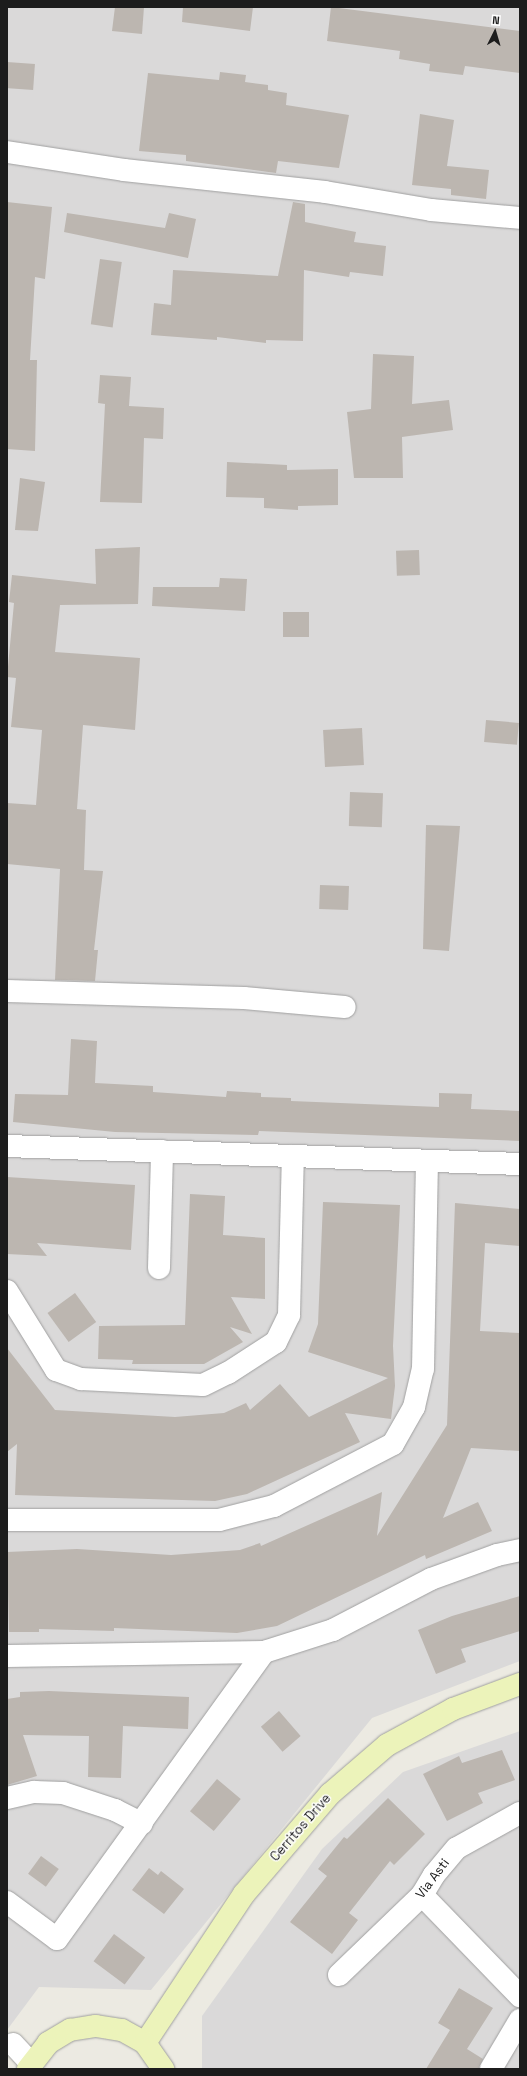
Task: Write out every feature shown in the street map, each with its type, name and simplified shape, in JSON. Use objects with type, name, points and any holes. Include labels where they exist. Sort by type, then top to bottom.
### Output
[{"type":"street","points":[[7,152],[124,170],[325,192],[431,210],[520,218]]},
{"type":"street","points":[[7,991],[244,998],[345,1007]]},
{"type":"street","points":[[7,1146],[520,1164]]},
{"type":"street","points":[[159,1268],[162,1151]]},
{"type":"street","points":[[7,1290],[56,1370],[81,1379],[203,1384],[228,1373],[276,1342],[289,1315],[293,1156]]},
{"type":"street","points":[[7,1520],[219,1520],[274,1506],[393,1444],[414,1408],[423,1370],[427,1161]]},
{"type":"street","points":[[7,1656],[264,1652],[333,1630],[431,1578],[497,1555],[520,1550]]},
{"type":"street","points":[[7,1902],[57,1939],[142,1824],[264,1652]]},
{"type":"street","name":"Cerritos Drive","points":[[145,2043],[244,1894],[330,1794],[387,1745],[453,1709],[520,1684]]},
{"type":"street","points":[[7,1798],[34,1792],[63,1793],[115,1810],[142,1824]]},
{"type":"street","name":"Via Asti","points":[[339,1975],[422,1895],[434,1875],[457,1848],[520,1812]]},
{"type":"street","points":[[422,1895],[520,1996]]},
{"type":"street","points":[[491,2069],[520,2020]]},
{"type":"street","points":[[13,2044],[30,2066],[48,2043],[70,2030],[96,2026],[122,2030],[145,2043],[164,2069]]},
{"type":"shaded area","points":[[7,7],[520,7],[520,1661],[372,1718],[151,1990],[39,1987],[7,2030]]},
{"type":"shaded area","points":[[520,1731],[520,2069],[202,2069],[202,2016],[322,1849],[403,1772]]},
{"type":"building","points":[[115,7],[144,7],[142,34],[112,31]]},
{"type":"building","points":[[183,7],[253,7],[250,31],[182,22]]},
{"type":"building","points":[[331,7],[520,31],[520,73],[465,66],[463,75],[429,71],[430,64],[399,59],[400,51],[327,41]]},
{"type":"building","points":[[7,62],[35,64],[33,90],[7,88]]},
{"type":"building","points":[[220,72],[246,75],[245,82],[268,85],[268,90],[287,93],[286,105],[349,115],[339,168],[278,161],[276,173],[186,161],[186,155],[139,151],[148,73],[219,80]]},
{"type":"building","points":[[420,114],[454,120],[447,166],[489,170],[486,199],[451,195],[451,189],[412,185]]},
{"type":"building","points":[[7,202],[52,207],[45,279],[35,277],[30,360],[37,360],[35,451],[7,449]]},
{"type":"building","points":[[293,202],[305,204],[305,222],[356,232],[354,242],[386,246],[383,276],[350,272],[349,277],[304,270],[303,341],[266,340],[266,343],[217,337],[217,340],[151,335],[154,303],[171,305],[173,270],[278,276]]},
{"type":"building","points":[[67,213],[165,228],[169,213],[196,219],[188,258],[64,232]]},
{"type":"building","points":[[100,259],[122,262],[113,327],[91,324]]},
{"type":"building","points":[[373,354],[414,356],[412,404],[449,400],[453,430],[402,437],[403,478],[354,478],[347,412],[371,409]]},
{"type":"building","points":[[100,375],[131,377],[129,406],[164,408],[163,439],[144,438],[142,503],[100,502],[105,404],[98,403]]},
{"type":"building","points":[[227,462],[287,465],[287,470],[338,469],[338,505],[298,506],[298,510],[264,508],[264,498],[226,497]]},
{"type":"building","points":[[20,478],[45,482],[38,531],[15,530]]},
{"type":"building","points":[[140,547],[138,604],[60,605],[55,652],[140,658],[135,730],[83,725],[77,809],[86,810],[84,870],[103,871],[94,950],[98,950],[95,981],[55,980],[60,869],[7,864],[7,803],[36,805],[42,730],[11,727],[16,678],[7,677],[14,603],[9,602],[12,575],[96,584],[95,549]]},
{"type":"building","points":[[419,550],[420,575],[397,576],[396,551]]},
{"type":"building","points":[[220,578],[247,579],[245,611],[152,606],[153,587],[219,587]]},
{"type":"building","points":[[283,612],[309,612],[309,637],[283,637]]},
{"type":"building","points":[[486,720],[519,723],[517,745],[484,742]]},
{"type":"building","points":[[362,728],[364,765],[325,767],[323,730]]},
{"type":"building","points":[[350,792],[383,793],[382,827],[349,826]]},
{"type":"building","points":[[426,825],[460,826],[449,951],[423,949]]},
{"type":"building","points":[[320,885],[349,886],[348,910],[319,909]]},
{"type":"building","points":[[71,1039],[97,1041],[95,1083],[153,1086],[153,1092],[226,1097],[227,1091],[261,1093],[261,1097],[291,1098],[291,1101],[439,1107],[439,1093],[472,1094],[471,1109],[520,1111],[520,1141],[259,1131],[258,1135],[115,1132],[13,1122],[15,1094],[68,1095]]},
{"type":"building","points":[[7,1177],[135,1185],[131,1250],[37,1243],[47,1256],[7,1254]]},
{"type":"building","points":[[190,1194],[225,1196],[223,1235],[265,1238],[265,1299],[231,1297],[252,1334],[230,1327],[243,1342],[204,1364],[132,1364],[133,1360],[98,1359],[99,1326],[185,1325]]},
{"type":"building","points":[[323,1202],[400,1205],[393,1346],[395,1386],[391,1419],[345,1413],[360,1442],[247,1494],[215,1501],[15,1495],[17,1444],[7,1452],[7,1348],[55,1410],[175,1417],[224,1413],[246,1403],[250,1410],[280,1384],[309,1417],[388,1378],[308,1352],[318,1324]]},
{"type":"building","points":[[455,1203],[520,1209],[520,1246],[485,1243],[480,1331],[520,1333],[520,1451],[471,1448],[443,1518],[478,1502],[492,1531],[426,1559],[425,1555],[277,1626],[237,1633],[114,1628],[114,1631],[39,1629],[39,1632],[9,1632],[7,1552],[77,1549],[171,1555],[240,1550],[260,1543],[261,1546],[382,1492],[377,1536],[447,1425]]},
{"type":"building","points":[[75,1293],[96,1322],[69,1342],[47,1313]]},
{"type":"building","points":[[520,1596],[520,1631],[461,1649],[466,1662],[436,1674],[418,1630],[452,1616]]},
{"type":"building","points":[[49,1691],[189,1697],[188,1729],[123,1726],[121,1778],[88,1777],[89,1736],[23,1735],[37,1776],[7,1785],[7,1699],[20,1697],[20,1692]]},
{"type":"building","points":[[279,1711],[301,1736],[283,1752],[261,1727]]},
{"type":"building","points":[[502,1750],[515,1780],[478,1793],[483,1803],[447,1821],[423,1774],[459,1756],[462,1763]]},
{"type":"building","points":[[217,1779],[241,1799],[214,1831],[190,1811]]},
{"type":"building","points":[[388,1798],[425,1834],[394,1865],[390,1861],[349,1913],[358,1920],[332,1954],[290,1922],[327,1876],[318,1869],[344,1837],[347,1839]]},
{"type":"building","points":[[41,1856],[59,1869],[46,1887],[28,1874]]},
{"type":"building","points":[[149,1868],[158,1875],[161,1871],[184,1889],[164,1914],[132,1890]]},
{"type":"building","points":[[114,1934],[145,1957],[125,1985],[94,1961]]},
{"type":"building","points":[[459,1988],[493,2008],[467,2049],[483,2059],[479,2069],[426,2069],[450,2030],[438,2023]]}]
